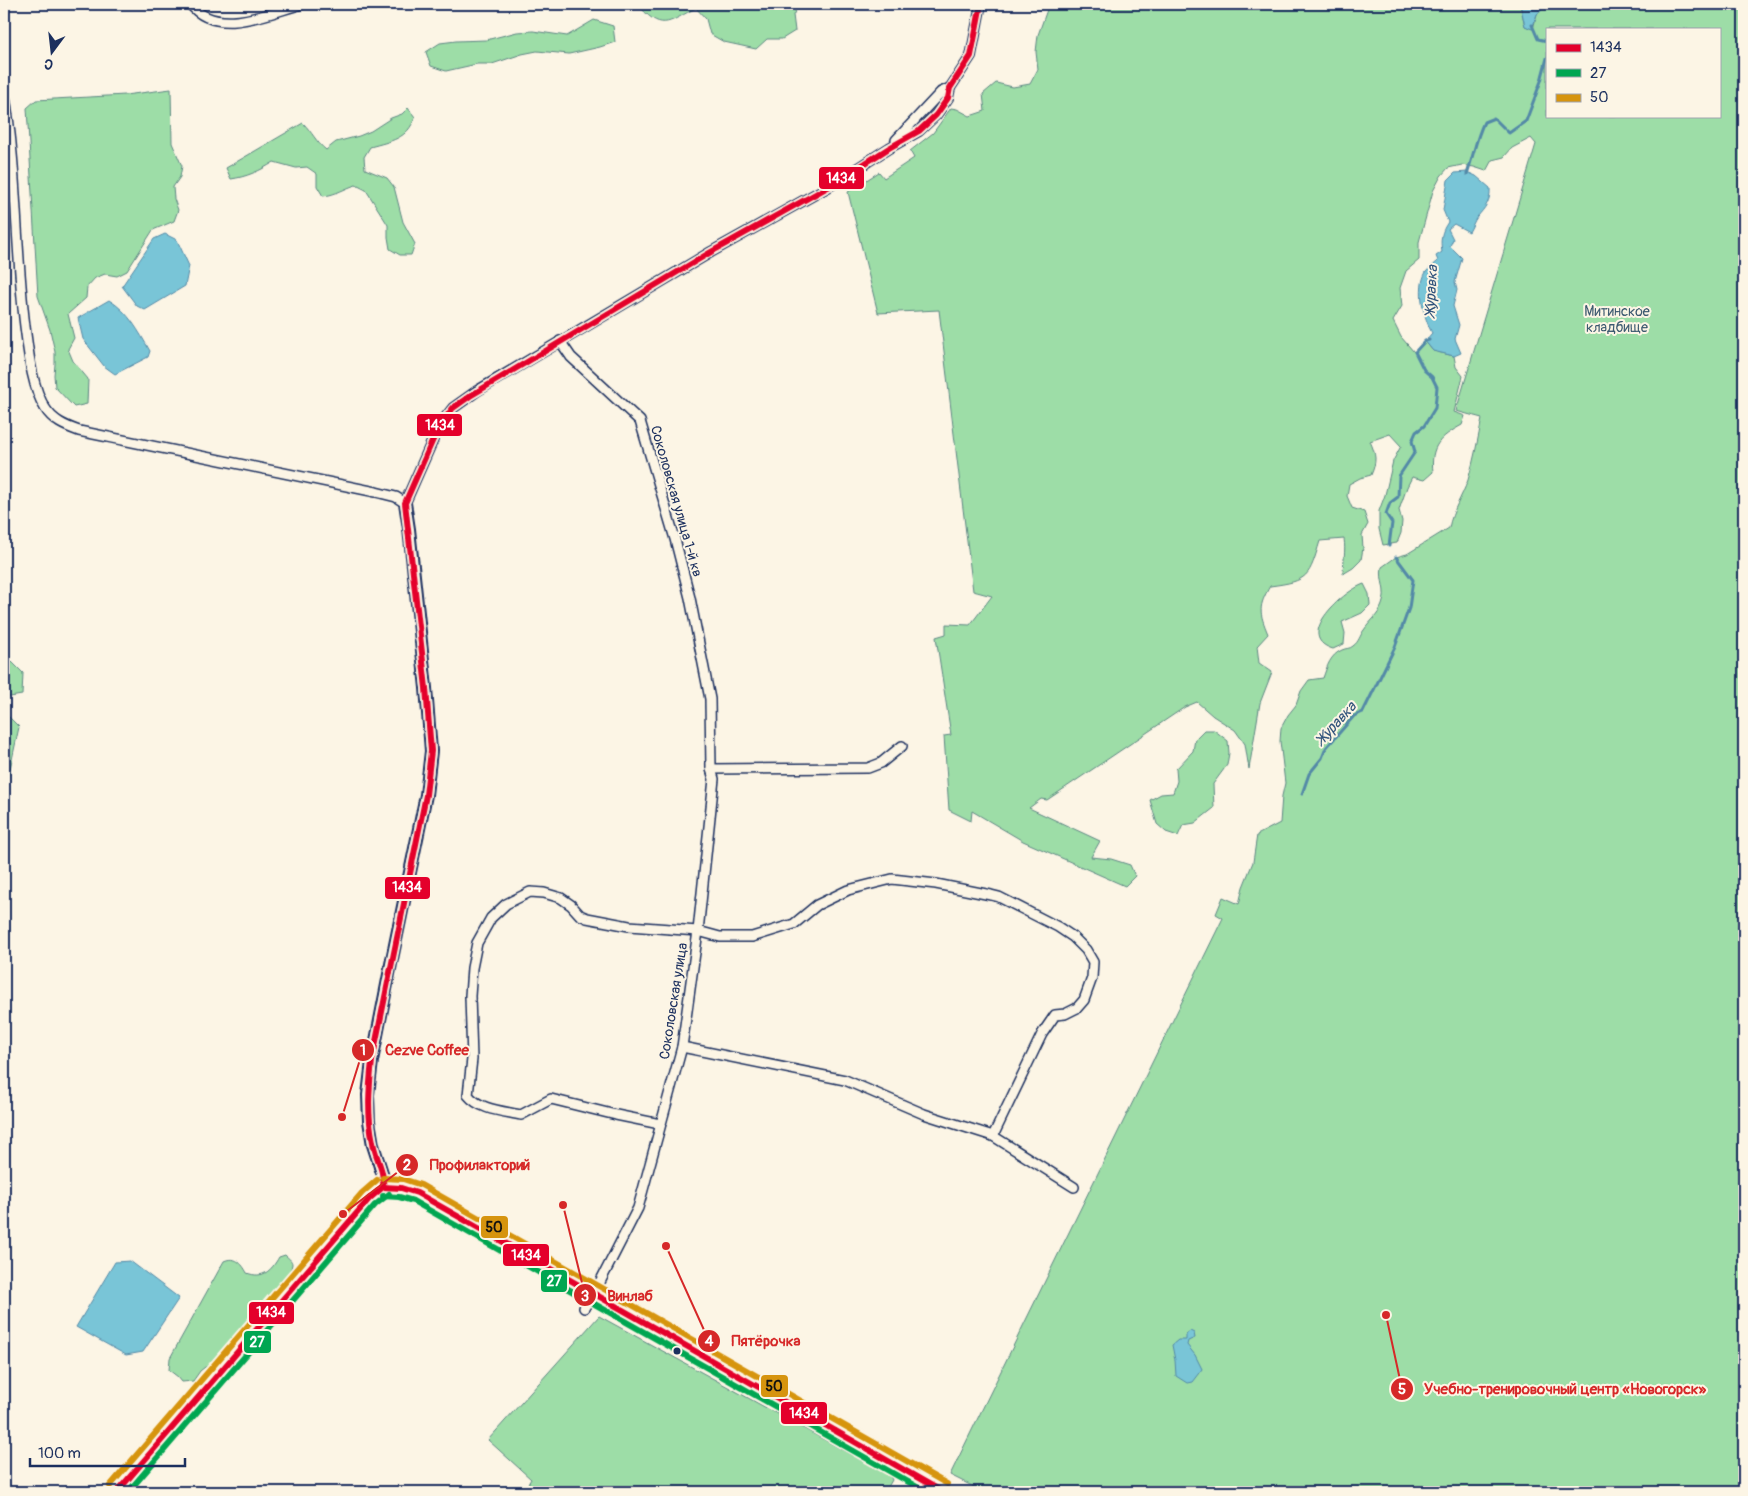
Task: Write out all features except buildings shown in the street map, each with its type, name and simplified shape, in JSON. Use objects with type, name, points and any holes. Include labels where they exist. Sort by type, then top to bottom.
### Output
[{"type":"street","points":[[190,4],[218,22],[227,22],[240,21],[302,4]]},
{"type":"street","points":[[117,1492],[351,1220],[383,1187],[384,1179],[373,1145],[369,1121],[369,1086],[390,964],[426,794],[431,751],[405,503],[439,426],[453,408],[470,396],[711,252],[828,187],[889,148],[942,92],[950,88],[971,56],[981,4]]},
{"type":"street","points":[[4,91],[11,144],[22,303],[30,358],[39,394],[45,408],[54,418],[65,426],[79,431],[376,492],[396,497],[405,503]]},
{"type":"street","name":"Соколовская улица 1-й кв","points":[[560,341],[571,357],[640,421],[675,539],[690,598],[710,699]]},
{"type":"street","name":"Соколовская улица","points":[[584,1308],[594,1293],[638,1208],[682,1046],[698,931],[714,779],[711,770],[710,699]]},
{"type":"street","points":[[711,770],[868,768],[881,763],[902,746]]},
{"type":"street","points":[[660,1124],[552,1099],[521,1115],[486,1107],[474,1102],[468,1095],[472,1059],[470,996],[472,968],[477,942],[491,918],[506,904],[530,892],[544,893],[560,898],[572,905],[580,915],[587,918],[629,926],[698,931],[720,937],[752,937],[794,924],[817,905],[848,890],[892,879],[912,880],[999,897],[1073,937],[1086,950],[1093,962],[1092,978],[1084,1000],[1077,1008],[1065,1014],[1055,1015],[1042,1034],[993,1136]]},
{"type":"street","points":[[682,1046],[845,1080],[924,1114],[993,1136],[1074,1187]]},
{"type":"street","points":[[383,1187],[401,1188],[417,1192],[943,1492]]},
{"type":"green space","points":[[645,4],[800,4],[793,15],[795,31],[782,39],[767,39],[756,49],[724,42],[710,34],[706,19],[696,8],[673,20],[661,22],[649,16],[641,8]]},
{"type":"green space","name":"Митинское кладбище","points":[[1049,4],[1520,4],[1525,26],[1533,29],[1537,14],[1549,4],[1744,4],[1744,1492],[984,1492],[950,1475],[1223,918],[1216,914],[1223,897],[1239,904],[1243,887],[1253,862],[1257,835],[1280,823],[1285,783],[1280,741],[1281,728],[1309,680],[1323,678],[1332,658],[1338,652],[1351,648],[1355,644],[1378,612],[1384,600],[1382,567],[1396,557],[1407,554],[1449,528],[1452,516],[1468,480],[1482,418],[1456,411],[1536,144],[1531,138],[1512,148],[1504,157],[1492,160],[1486,171],[1462,165],[1448,168],[1433,191],[1419,242],[1419,260],[1406,271],[1400,288],[1402,306],[1393,321],[1401,337],[1414,352],[1425,341],[1433,351],[1454,356],[1456,367],[1463,376],[1454,412],[1465,416],[1462,425],[1442,438],[1438,443],[1433,455],[1433,472],[1424,480],[1412,477],[1399,510],[1402,521],[1401,533],[1397,543],[1383,545],[1379,529],[1379,511],[1393,461],[1401,446],[1390,434],[1370,441],[1375,458],[1371,475],[1349,484],[1347,496],[1352,508],[1364,512],[1368,524],[1362,535],[1363,548],[1361,560],[1343,574],[1344,539],[1320,541],[1313,563],[1306,575],[1293,582],[1270,586],[1263,599],[1261,610],[1268,634],[1257,646],[1259,663],[1272,672],[1260,703],[1249,769],[1245,744],[1235,730],[1213,716],[1197,702],[1185,707],[1047,800],[1041,799],[1029,808],[1100,841],[1091,857],[1111,859],[1130,865],[1135,876],[1125,886],[1023,841],[972,811],[971,821],[949,810],[944,736],[951,735],[936,637],[946,634],[946,624],[970,625],[992,596],[973,591],[939,310],[878,313],[848,192],[879,172],[884,178],[914,158],[910,151],[933,133],[951,108],[970,116],[985,111],[983,94],[996,83],[1013,87],[1030,84],[1038,69],[1036,52],[1038,35]]},
{"type":"green space","points":[[594,20],[613,26],[615,42],[569,54],[537,51],[492,64],[477,64],[446,71],[431,66],[426,52],[440,43],[486,40],[517,32],[533,31],[567,36]]},
{"type":"green space","points":[[171,89],[172,143],[182,166],[180,177],[173,187],[174,199],[178,210],[174,221],[153,230],[127,271],[117,276],[105,274],[95,278],[87,287],[86,298],[68,314],[74,338],[68,349],[73,361],[88,379],[87,404],[74,407],[55,387],[55,352],[50,330],[38,296],[27,108],[36,100],[125,95]]},
{"type":"green space","points":[[408,108],[415,117],[408,130],[398,138],[370,147],[364,157],[365,169],[387,178],[394,187],[403,222],[415,244],[411,255],[400,255],[390,249],[388,225],[366,190],[356,185],[323,196],[317,186],[317,174],[307,167],[296,168],[274,162],[253,173],[231,179],[226,168],[303,123],[326,150],[336,142],[371,131],[391,118],[402,114]]},
{"type":"green space","points":[[1364,584],[1369,594],[1370,605],[1362,613],[1342,622],[1345,633],[1344,644],[1333,649],[1322,643],[1318,635],[1320,625],[1326,615],[1334,604],[1345,595]]},
{"type":"green space","points":[[4,654],[23,673],[22,695],[4,698]]},
{"type":"green space","points":[[4,712],[19,727],[7,783],[4,782]]},
{"type":"green space","points":[[1204,730],[1214,730],[1228,741],[1227,765],[1213,784],[1214,808],[1195,823],[1183,825],[1178,836],[1166,832],[1157,824],[1150,800],[1161,794],[1173,793],[1177,781],[1176,769],[1193,751],[1195,739]]},
{"type":"green space","points":[[285,1255],[292,1263],[290,1271],[266,1303],[230,1341],[230,1353],[217,1365],[205,1367],[193,1381],[182,1382],[169,1370],[170,1358],[224,1261],[235,1260],[243,1266],[247,1273],[258,1275],[270,1270],[279,1257]]},
{"type":"green space","points":[[599,1316],[890,1476],[892,1480],[885,1492],[523,1492],[531,1479],[488,1440]]},
{"type":"water","points":[[1520,4],[1549,4],[1537,14],[1532,29],[1525,26]]},
{"type":"water","points":[[1467,172],[1476,176],[1490,188],[1490,197],[1469,232],[1454,224],[1448,229],[1453,239],[1450,246],[1462,258],[1455,282],[1457,290],[1453,306],[1459,325],[1455,339],[1461,353],[1454,356],[1433,351],[1425,341],[1432,333],[1426,320],[1421,295],[1426,272],[1438,261],[1436,256],[1442,252],[1442,236],[1448,222],[1443,210],[1448,180],[1455,173]]},
{"type":"water","points":[[165,234],[177,240],[189,266],[185,286],[145,310],[137,306],[122,286],[154,239]]},
{"type":"water","points":[[109,300],[128,316],[150,351],[148,357],[115,374],[104,366],[83,339],[78,318]]},
{"type":"water","points":[[130,1261],[179,1298],[143,1352],[126,1355],[76,1327],[115,1262]]},
{"type":"water","points":[[1190,1331],[1194,1333],[1195,1338],[1188,1341],[1187,1345],[1202,1369],[1192,1382],[1187,1383],[1176,1376],[1172,1345],[1178,1340],[1186,1340],[1186,1334]]},
{"type":"waterway","name":"Журавка","points":[[1532,25],[1538,39],[1546,41]]},
{"type":"waterway","name":"Журавка","points":[[1467,174],[1484,122],[1494,118],[1509,133],[1526,121],[1546,62]]},
{"type":"waterway","name":"Журавка","points":[[1389,546],[1392,523],[1386,514],[1390,503],[1398,497],[1399,476],[1415,452],[1412,441],[1416,432],[1424,426],[1435,408],[1437,387],[1432,377],[1424,370],[1415,352],[1425,341],[1429,340]]},
{"type":"waterway","name":"Журавка","points":[[1302,794],[1309,774],[1322,758],[1326,748],[1354,716],[1363,712],[1395,647],[1409,608],[1413,580],[1396,557]]},
{"type":"transit line","name":"1434","points":[[117,1492],[369,1199],[383,1187],[383,1175],[374,1148],[369,1111],[372,1061],[426,795],[431,751],[426,688],[405,503],[439,426],[453,408],[470,396],[711,252],[828,187],[919,131],[936,115],[948,98],[950,88],[971,56],[981,4]]},
{"type":"transit line","name":"50","points":[[383,1178],[403,1179],[421,1185],[947,1484]]},
{"type":"transit line","name":"50","points":[[110,1486],[362,1193],[377,1180]]},
{"type":"transit line","name":"1434","points":[[383,1187],[401,1188],[417,1193],[943,1492]]},
{"type":"transit line","name":"27","points":[[128,1492],[375,1205],[389,1194]]},
{"type":"transit line","name":"27","points":[[383,1196],[399,1197],[413,1201],[926,1492]]},
{"type":"place","name":"Cezve Coffee","points":[[342,1117]]},
{"type":"place","name":"Винлаб","points":[[563,1205]]},
{"type":"place","name":"Профилакторий","points":[[343,1214]]},
{"type":"place","name":"Пятёрочка","points":[[666,1246]]},
{"type":"place","name":"Учебно-тренировочный центр «Новогорск»","points":[[1386,1315]]}]
